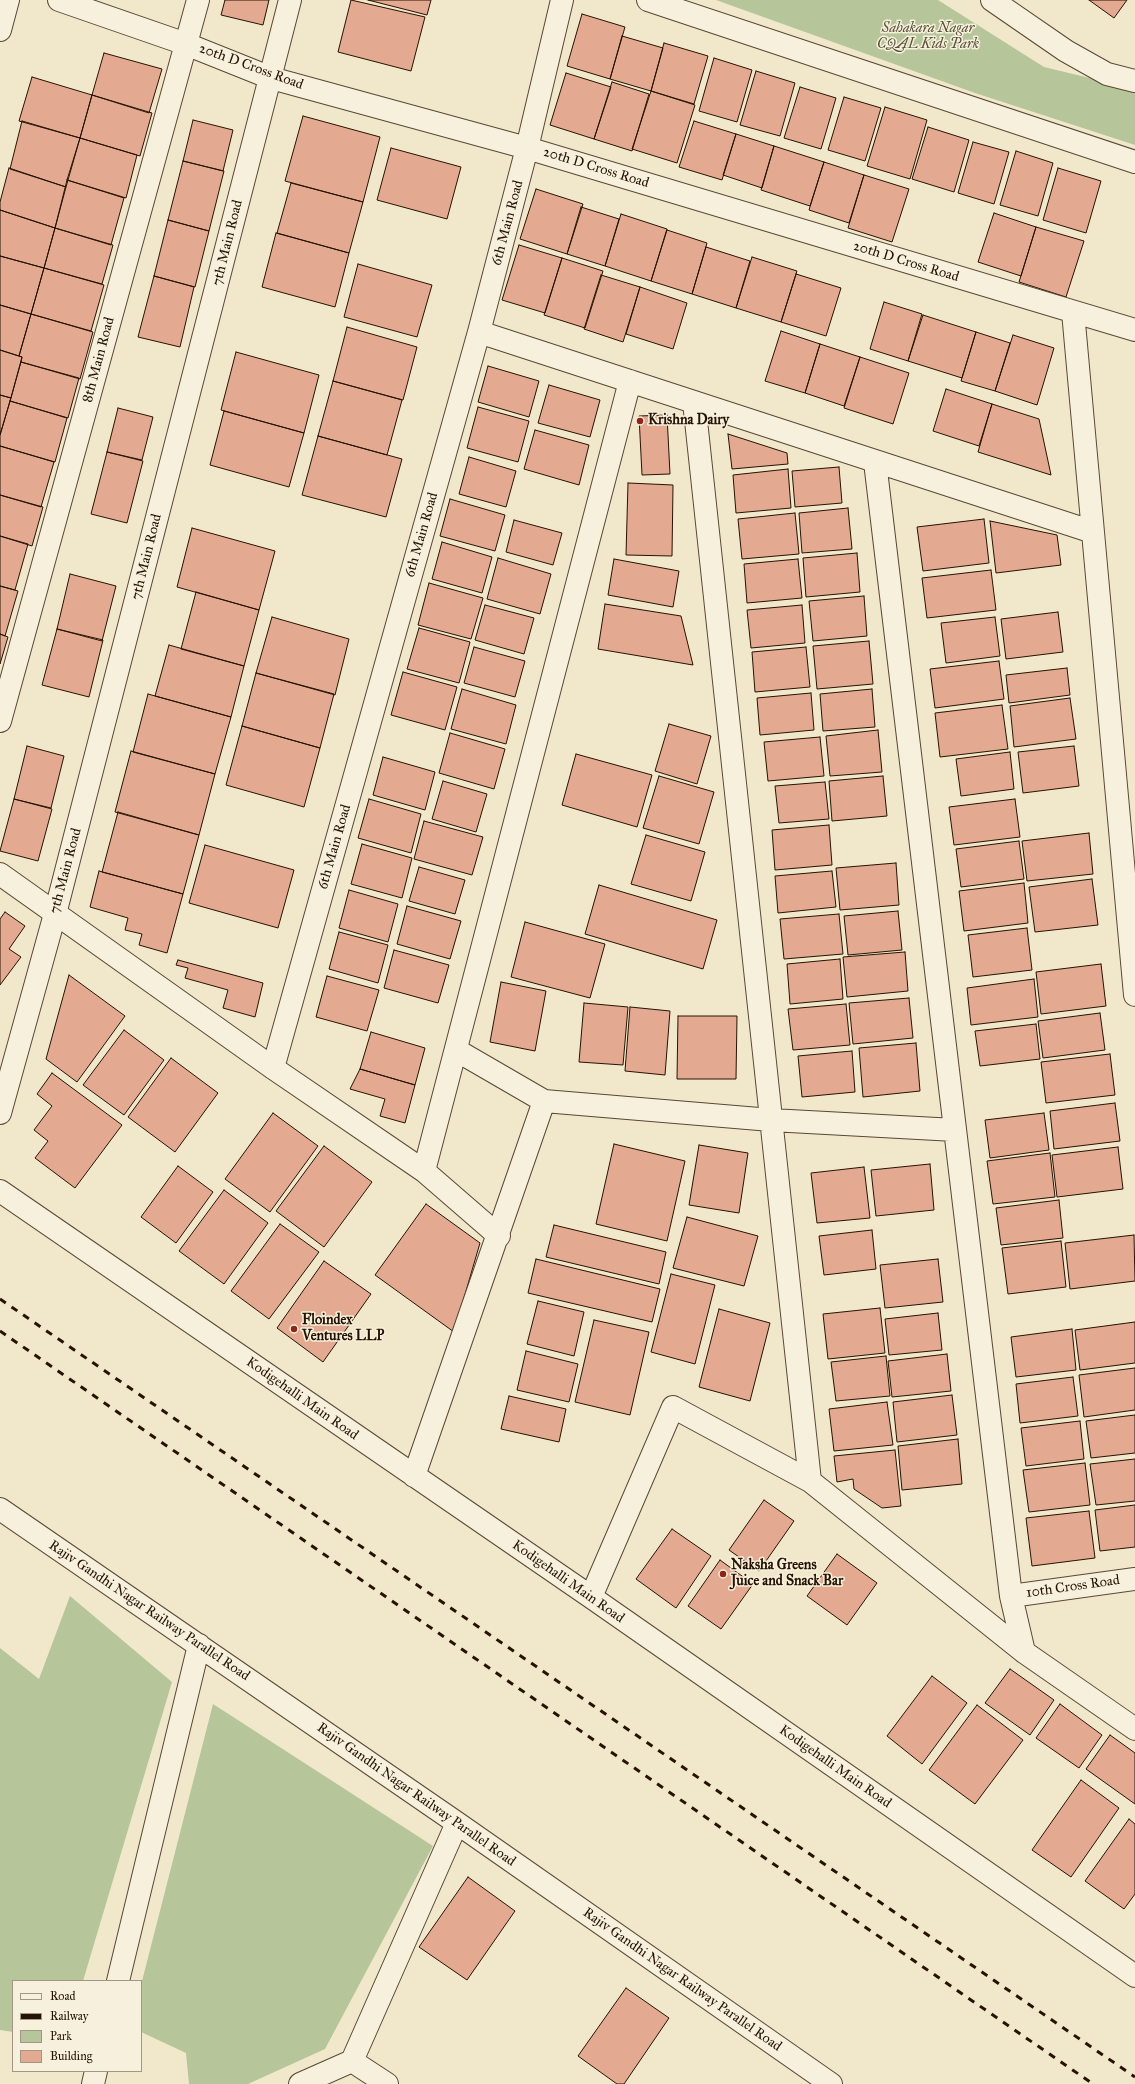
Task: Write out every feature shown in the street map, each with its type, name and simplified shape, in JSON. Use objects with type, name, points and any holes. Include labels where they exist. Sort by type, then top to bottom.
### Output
[{"type":"street","points":[[0,30],[8,0]]},
{"type":"street","name":"20th D Cross Road","points":[[59,0],[186,44],[271,78],[527,148],[1135,330]]},
{"type":"street","name":"8th Main Road","points":[[0,721],[198,0]]},
{"type":"street","name":"7th Main Road","points":[[0,1113],[55,914],[290,0]]},
{"type":"street","name":"6th Main Road","points":[[273,1068],[480,332],[527,148],[562,0]]},
{"type":"street","points":[[648,0],[1135,162]]},
{"type":"street","points":[[992,0],[1066,51],[1108,74],[1135,81]]},
{"type":"street","points":[[1073,312],[1135,995]]},
{"type":"street","points":[[480,332],[1093,532]]},
{"type":"street","points":[[424,1171],[630,381]]},
{"type":"street","points":[[694,402],[810,1481]]},
{"type":"street","points":[[875,462],[1011,1596],[1024,1652]]},
{"type":"street","points":[[0,874],[273,1068],[424,1171],[499,1236]]},
{"type":"street","points":[[456,1050],[544,1101],[771,1120],[955,1130]]},
{"type":"street","points":[[414,1476],[499,1236],[544,1101]]},
{"type":"street","name":"Kodigehalli Main Road","points":[[0,1191],[591,1597],[1135,1976]]},
{"type":"street","points":[[591,1597],[673,1407],[810,1481],[1024,1652],[1135,1730]]},
{"type":"street","name":"Rajiv Gandhi Nagar Railway Parallel Road","points":[[0,1509],[457,1823],[831,2084]]},
{"type":"street","name":"10th Cross Road","points":[[1011,1596],[1135,1579]]},
{"type":"street","points":[[118,1980],[199,1645]]},
{"type":"street","points":[[300,2084],[352,2061],[457,1823]]},
{"type":"street","points":[[352,2061],[387,2084]]},
{"type":"street","points":[[93,2084],[96,2072]]},
{"type":"green space","name":"Sahakara Nagar CQAL Kids Park","points":[[716,0],[938,0],[1044,67],[1135,89],[1135,145],[975,93]]},
{"type":"green space","points":[[70,1596],[172,1682],[83,1980],[12,1980],[12,2032],[0,2030],[0,1648],[39,1679]]},
{"type":"green space","points":[[213,1704],[433,1846],[325,2049],[248,2084],[189,2084],[186,2053],[142,2032],[142,1981]]},
{"type":"building","points":[[225,0],[269,0],[263,25],[221,15]]},
{"type":"building","points":[[351,0],[425,17],[411,71],[338,52]]},
{"type":"building","points":[[368,0],[431,0],[427,15]]},
{"type":"building","points":[[1089,0],[1127,0],[1114,18]]},
{"type":"building","points":[[582,14],[625,27],[610,79],[567,66]]},
{"type":"building","points":[[622,36],[663,48],[651,91],[610,79]]},
{"type":"building","points":[[664,43],[708,56],[694,104],[651,91]]},
{"type":"building","points":[[104,53],[162,69],[149,113],[92,95]]},
{"type":"building","points":[[714,58],[752,70],[737,122],[699,111]]},
{"type":"building","points":[[756,71],[795,83],[780,136],[740,125]]},
{"type":"building","points":[[566,73],[611,87],[594,139],[550,125]]},
{"type":"building","points":[[32,77],[92,95],[80,138],[19,121]]},
{"type":"building","points":[[612,82],[649,94],[632,151],[594,139]]},
{"type":"building","points":[[800,87],[836,98],[821,149],[784,138]]},
{"type":"building","points":[[651,91],[695,105],[677,163],[632,149]]},
{"type":"building","points":[[92,95],[152,113],[140,156],[80,138]]},
{"type":"building","points":[[844,97],[881,108],[865,161],[828,150]]},
{"type":"building","points":[[885,107],[927,120],[910,179],[867,166]]},
{"type":"building","points":[[303,116],[380,137],[363,202],[285,181]]},
{"type":"building","points":[[193,120],[233,130],[223,171],[183,161]]},
{"type":"building","points":[[22,121],[80,138],[66,187],[10,169]]},
{"type":"building","points":[[694,121],[736,134],[722,180],[679,167]]},
{"type":"building","points":[[928,127],[969,140],[954,192],[912,179]]},
{"type":"building","points":[[736,134],[774,146],[762,188],[723,175]]},
{"type":"building","points":[[80,138],[137,155],[126,198],[67,180]]},
{"type":"building","points":[[973,142],[1009,152],[994,204],[958,193]]},
{"type":"building","points":[[774,146],[824,162],[810,206],[761,190]]},
{"type":"building","points":[[391,148],[461,167],[447,219],[377,200]]},
{"type":"building","points":[[1016,151],[1053,163],[1038,216],[1000,205]]},
{"type":"building","points":[[183,161],[224,171],[209,231],[168,220]]},
{"type":"building","points":[[824,162],[864,175],[849,223],[809,210]]},
{"type":"building","points":[[9,168],[66,187],[55,228],[0,210],[0,202]]},
{"type":"building","points":[[1058,168],[1101,181],[1086,233],[1043,220]]},
{"type":"building","points":[[864,175],[909,189],[892,242],[848,228]]},
{"type":"building","points":[[67,180],[124,198],[111,245],[55,228]]},
{"type":"building","points":[[291,183],[363,202],[349,253],[277,233]]},
{"type":"building","points":[[536,189],[583,204],[567,254],[520,239]]},
{"type":"building","points":[[581,207],[619,219],[605,266],[567,254]]},
{"type":"building","points":[[0,210],[55,228],[44,268],[0,256]]},
{"type":"building","points":[[994,213],[1036,227],[1021,276],[978,262]]},
{"type":"building","points":[[621,214],[667,229],[651,281],[605,266]]},
{"type":"building","points":[[168,220],[209,231],[195,287],[154,276]]},
{"type":"building","points":[[1036,227],[1084,241],[1066,297],[1019,282]]},
{"type":"building","points":[[55,228],[113,245],[102,284],[44,268]]},
{"type":"building","points":[[667,230],[707,243],[692,294],[651,281]]},
{"type":"building","points":[[276,233],[349,253],[335,307],[262,287]]},
{"type":"building","points":[[519,245],[562,258],[545,313],[502,300]]},
{"type":"building","points":[[706,247],[750,261],[736,308],[692,294]]},
{"type":"building","points":[[0,256],[44,268],[31,314],[0,305]]},
{"type":"building","points":[[752,257],[797,271],[781,322],[736,308]]},
{"type":"building","points":[[562,258],[603,271],[585,328],[544,315]]},
{"type":"building","points":[[358,264],[432,285],[417,337],[344,317]]},
{"type":"building","points":[[44,268],[104,285],[91,331],[31,314]]},
{"type":"building","points":[[796,274],[841,288],[826,336],[781,322]]},
{"type":"building","points":[[601,275],[640,287],[623,342],[584,329]]},
{"type":"building","points":[[154,276],[194,287],[180,347],[138,337]]},
{"type":"building","points":[[640,287],[687,303],[673,349],[626,334]]},
{"type":"building","points":[[884,302],[922,314],[908,361],[870,349]]},
{"type":"building","points":[[0,305],[31,314],[19,356],[0,350]]},
{"type":"building","points":[[31,314],[93,332],[80,379],[21,362],[22,357],[19,356]]},
{"type":"building","points":[[923,315],[976,332],[962,378],[908,361]]},
{"type":"building","points":[[347,327],[417,347],[403,400],[333,381]]},
{"type":"building","points":[[781,331],[820,344],[805,393],[765,381]]},
{"type":"building","points":[[976,332],[1010,343],[995,391],[961,381]]},
{"type":"building","points":[[1013,335],[1054,348],[1037,405],[995,391]]},
{"type":"building","points":[[820,344],[860,357],[844,406],[805,393]]},
{"type":"building","points":[[0,350],[22,357],[11,398],[0,395]]},
{"type":"building","points":[[236,352],[319,375],[304,433],[221,410]]},
{"type":"building","points":[[860,357],[909,373],[893,424],[844,408]]},
{"type":"building","points":[[21,362],[79,378],[68,418],[10,401]]},
{"type":"building","points":[[488,366],[539,381],[529,417],[478,402]]},
{"type":"building","points":[[333,381],[402,400],[387,455],[318,436]]},
{"type":"building","points":[[549,385],[600,400],[590,437],[538,423]]},
{"type":"building","points":[[946,389],[992,404],[979,446],[933,431]]},
{"type":"building","points":[[0,395],[11,398],[0,435]]},
{"type":"building","points":[[10,401],[67,418],[55,462],[0,446],[0,435]]},
{"type":"building","points":[[992,404],[1039,419],[1051,475],[978,452]]},
{"type":"building","points":[[478,407],[529,421],[518,462],[467,448]]},
{"type":"building","points":[[118,408],[153,417],[142,460],[107,452]]},
{"type":"building","points":[[224,411],[304,433],[289,487],[210,465]]},
{"type":"building","points":[[667,415],[670,474],[642,475],[639,416]]},
{"type":"building","points":[[535,430],[589,445],[579,485],[524,469]]},
{"type":"building","points":[[728,434],[787,453],[788,464],[732,469]]},
{"type":"building","points":[[318,436],[402,459],[386,517],[302,495]]},
{"type":"building","points":[[0,446],[54,462],[41,507],[0,495]]},
{"type":"building","points":[[107,452],[143,461],[127,523],[91,514]]},
{"type":"building","points":[[469,457],[516,471],[506,507],[459,494]]},
{"type":"building","points":[[839,467],[842,503],[795,507],[792,471]]},
{"type":"building","points":[[788,469],[791,508],[736,513],[733,475]]},
{"type":"building","points":[[628,483],[673,485],[672,556],[626,555]]},
{"type":"building","points":[[0,495],[43,507],[32,546],[0,536]]},
{"type":"building","points":[[450,499],[505,515],[495,551],[440,536]]},
{"type":"building","points":[[848,508],[852,549],[802,553],[799,513]]},
{"type":"building","points":[[795,513],[799,554],[742,559],[738,519]]},
{"type":"building","points":[[984,519],[989,563],[923,571],[917,527]]},
{"type":"building","points":[[514,520],[562,533],[553,565],[506,552]]},
{"type":"building","points":[[990,521],[1057,535],[1061,565],[996,573]]},
{"type":"building","points":[[192,528],[275,551],[259,610],[177,587]]},
{"type":"building","points":[[0,536],[28,544],[15,590],[0,586]]},
{"type":"building","points":[[442,542],[492,557],[482,593],[432,579]]},
{"type":"building","points":[[857,553],[860,592],[806,597],[803,558]]},
{"type":"building","points":[[498,558],[551,574],[540,614],[487,599]]},
{"type":"building","points":[[614,559],[679,571],[673,607],[608,595]]},
{"type":"building","points":[[798,559],[802,598],[747,603],[744,564]]},
{"type":"building","points":[[991,570],[996,610],[927,618],[922,578]]},
{"type":"building","points":[[70,574],[116,586],[102,641],[57,629]]},
{"type":"building","points":[[429,583],[483,598],[471,639],[418,625]]},
{"type":"building","points":[[0,586],[18,591],[5,636],[0,634]]},
{"type":"building","points":[[196,592],[259,610],[244,666],[181,649]]},
{"type":"building","points":[[864,596],[867,636],[813,641],[809,601]]},
{"type":"building","points":[[605,604],[681,616],[693,665],[598,649]]},
{"type":"building","points":[[485,605],[534,618],[524,654],[475,640]]},
{"type":"building","points":[[802,605],[805,643],[751,648],[747,610]]},
{"type":"building","points":[[1058,612],[1063,652],[1006,659],[1001,619]]},
{"type":"building","points":[[272,617],[349,639],[335,695],[256,673]]},
{"type":"building","points":[[995,617],[1000,656],[946,663],[941,623]]},
{"type":"building","points":[[419,628],[470,642],[459,683],[407,669]]},
{"type":"building","points":[[57,629],[103,640],[89,697],[42,685]]},
{"type":"building","points":[[0,634],[8,637],[0,664]]},
{"type":"building","points":[[869,641],[873,684],[817,689],[813,646]]},
{"type":"building","points":[[169,645],[244,666],[231,717],[155,696]]},
{"type":"building","points":[[474,647],[525,661],[515,697],[464,683]]},
{"type":"building","points":[[806,647],[810,687],[755,692],[752,652]]},
{"type":"building","points":[[999,661],[1004,699],[935,708],[930,669]]},
{"type":"building","points":[[1067,668],[1070,695],[1009,703],[1006,675]]},
{"type":"building","points":[[403,672],[457,687],[445,730],[391,715]]},
{"type":"building","points":[[256,673],[334,694],[320,748],[242,726]]},
{"type":"building","points":[[462,689],[516,705],[506,744],[451,729]]},
{"type":"building","points":[[872,689],[875,727],[823,731],[820,694]]},
{"type":"building","points":[[811,693],[814,730],[760,735],[757,698]]},
{"type":"building","points":[[148,694],[231,717],[215,774],[133,752]]},
{"type":"building","points":[[1070,698],[1076,739],[1014,747],[1010,706]]},
{"type":"building","points":[[1002,705],[1008,749],[940,757],[935,713]]},
{"type":"building","points":[[669,724],[711,736],[697,784],[655,771]]},
{"type":"building","points":[[242,726],[320,748],[304,807],[226,785]]},
{"type":"building","points":[[878,730],[882,772],[830,776],[826,736]]},
{"type":"building","points":[[450,733],[505,749],[494,789],[439,773]]},
{"type":"building","points":[[820,737],[824,776],[768,781],[764,742]]},
{"type":"building","points":[[27,746],[64,756],[51,808],[14,799]]},
{"type":"building","points":[[1074,746],[1079,786],[1023,793],[1018,752]]},
{"type":"building","points":[[131,751],[215,774],[199,835],[115,812]]},
{"type":"building","points":[[1010,752],[1014,789],[961,796],[956,759]]},
{"type":"building","points":[[576,754],[652,775],[637,827],[562,805]]},
{"type":"building","points":[[383,757],[435,772],[425,810],[373,795]]},
{"type":"building","points":[[659,776],[714,792],[699,844],[643,828]]},
{"type":"building","points":[[883,776],[887,816],[832,821],[829,781]]},
{"type":"building","points":[[443,781],[487,794],[476,832],[432,819]]},
{"type":"building","points":[[825,782],[829,819],[779,823],[775,786]]},
{"type":"building","points":[[14,799],[52,809],[38,861],[0,851]]},
{"type":"building","points":[[369,799],[421,814],[411,853],[358,838]]},
{"type":"building","points":[[1015,799],[1020,837],[954,845],[949,807]]},
{"type":"building","points":[[118,812],[199,835],[183,894],[102,872]]},
{"type":"building","points":[[424,821],[483,837],[472,875],[414,859]]},
{"type":"building","points":[[829,825],[832,865],[775,870],[772,830]]},
{"type":"building","points":[[1089,833],[1093,874],[1027,881],[1022,841]]},
{"type":"building","points":[[646,835],[705,852],[691,901],[631,884]]},
{"type":"building","points":[[1019,841],[1024,879],[961,887],[956,849]]},
{"type":"building","points":[[362,844],[412,858],[402,898],[351,884]]},
{"type":"building","points":[[205,845],[294,870],[278,928],[189,903]]},
{"type":"building","points":[[896,863],[899,905],[840,910],[836,868]]},
{"type":"building","points":[[419,867],[465,880],[455,914],[409,901]]},
{"type":"building","points":[[99,871],[183,894],[167,953],[139,945],[142,934],[125,930],[128,918],[90,907]]},
{"type":"building","points":[[832,871],[836,907],[778,913],[775,876]]},
{"type":"building","points":[[1092,879],[1098,925],[1035,932],[1029,887]]},
{"type":"building","points":[[1024,883],[1028,923],[964,931],[959,891]]},
{"type":"building","points":[[599,885],[717,920],[703,969],[585,934]]},
{"type":"building","points":[[349,890],[398,904],[388,942],[339,928]]},
{"type":"building","points":[[407,906],[461,921],[450,959],[397,944]]},
{"type":"building","points":[[898,911],[902,950],[848,955],[844,916]]},
{"type":"building","points":[[5,912],[25,926],[9,949],[21,957],[0,985],[0,919]]},
{"type":"building","points":[[839,914],[843,954],[784,959],[780,919]]},
{"type":"building","points":[[525,922],[605,944],[590,998],[511,977]]},
{"type":"building","points":[[1027,928],[1032,970],[973,977],[968,935]]},
{"type":"building","points":[[339,932],[388,945],[378,983],[329,969]]},
{"type":"building","points":[[394,950],[449,965],[438,1003],[384,988]]},
{"type":"building","points":[[905,952],[908,991],[847,997],[843,957]]},
{"type":"building","points":[[840,959],[843,999],[790,1004],[787,964]]},
{"type":"building","points":[[178,960],[263,983],[255,1017],[223,1008],[228,990],[185,978],[188,968],[176,965]]},
{"type":"building","points":[[1101,964],[1106,1006],[1041,1014],[1036,972]]},
{"type":"building","points":[[69,975],[125,1016],[77,1082],[46,1059]]},
{"type":"building","points":[[327,976],[379,990],[367,1031],[316,1017]]},
{"type":"building","points":[[1034,979],[1038,1017],[971,1025],[967,988]]},
{"type":"building","points":[[501,982],[546,991],[535,1051],[490,1042]]},
{"type":"building","points":[[909,998],[913,1038],[853,1044],[849,1003]]},
{"type":"building","points":[[584,1003],[628,1007],[623,1065],[579,1062]]},
{"type":"building","points":[[846,1004],[850,1045],[793,1050],[788,1009]]},
{"type":"building","points":[[630,1007],[670,1011],[665,1075],[625,1071]]},
{"type":"building","points":[[1100,1013],[1105,1050],[1043,1058],[1038,1021]]},
{"type":"building","points":[[678,1016],[737,1016],[736,1079],[677,1079]]},
{"type":"building","points":[[1036,1024],[1040,1059],[980,1066],[975,1031]]},
{"type":"building","points":[[124,1030],[164,1060],[124,1115],[83,1085]]},
{"type":"building","points":[[371,1032],[425,1048],[415,1085],[360,1069]]},
{"type":"building","points":[[916,1043],[920,1091],[863,1097],[859,1048]]},
{"type":"building","points":[[852,1051],[855,1092],[802,1097],[798,1056]]},
{"type":"building","points":[[1110,1054],[1115,1095],[1046,1103],[1041,1062]]},
{"type":"building","points":[[171,1058],[218,1093],[175,1152],[128,1117]]},
{"type":"building","points":[[360,1069],[415,1085],[405,1123],[380,1116],[385,1099],[350,1089]]},
{"type":"building","points":[[52,1073],[122,1125],[75,1188],[35,1158],[48,1141],[34,1130],[52,1106],[37,1094]]},
{"type":"building","points":[[1115,1103],[1120,1141],[1054,1149],[1050,1111]]},
{"type":"building","points":[[273,1113],[318,1146],[270,1212],[225,1179]]},
{"type":"building","points":[[1044,1113],[1049,1150],[990,1158],[985,1120]]},
{"type":"building","points":[[614,1144],[685,1161],[667,1241],[596,1224]]},
{"type":"building","points":[[699,1145],[748,1153],[739,1213],[689,1205]]},
{"type":"building","points":[[324,1146],[372,1182],[324,1247],[276,1211]]},
{"type":"building","points":[[1118,1147],[1123,1189],[1057,1197],[1052,1155]]},
{"type":"building","points":[[1050,1153],[1055,1197],[993,1204],[987,1161]]},
{"type":"building","points":[[930,1164],[934,1210],[876,1216],[871,1170]]},
{"type":"building","points":[[178,1166],[213,1192],[176,1243],[141,1217]]},
{"type":"building","points":[[864,1167],[870,1218],[817,1223],[811,1173]]},
{"type":"building","points":[[224,1190],[268,1223],[224,1284],[179,1251]]},
{"type":"building","points":[[1059,1200],[1063,1238],[1001,1245],[996,1208]]},
{"type":"building","points":[[426,1204],[480,1243],[454,1332],[375,1275]]},
{"type":"building","points":[[687,1217],[758,1236],[744,1286],[673,1268]]},
{"type":"building","points":[[280,1224],[319,1252],[269,1319],[231,1291]]},
{"type":"building","points":[[554,1225],[666,1252],[659,1284],[546,1257]]},
{"type":"building","points":[[872,1230],[876,1269],[824,1275],[819,1236]]},
{"type":"building","points":[[1134,1235],[1135,1281],[1070,1289],[1065,1243]]},
{"type":"building","points":[[1061,1241],[1066,1287],[1008,1294],[1002,1248]]},
{"type":"building","points":[[536,1259],[660,1289],[652,1322],[528,1293]]},
{"type":"building","points":[[938,1259],[943,1302],[885,1308],[880,1265]]},
{"type":"building","points":[[324,1261],[371,1294],[323,1362],[277,1328]]},
{"type":"building","points":[[671,1274],[715,1285],[695,1364],[651,1352]]},
{"type":"building","points":[[538,1301],[584,1312],[574,1356],[527,1344]]},
{"type":"building","points":[[880,1308],[885,1353],[828,1359],[823,1314]]},
{"type":"building","points":[[719,1309],[770,1323],[750,1401],[699,1387]]},
{"type":"building","points":[[938,1313],[942,1350],[889,1355],[885,1319]]},
{"type":"building","points":[[594,1320],[649,1332],[630,1415],[575,1402]]},
{"type":"building","points":[[1135,1322],[1135,1363],[1080,1370],[1075,1330]]},
{"type":"building","points":[[1072,1329],[1076,1370],[1016,1377],[1011,1337]]},
{"type":"building","points":[[526,1351],[578,1364],[569,1402],[517,1390]]},
{"type":"building","points":[[947,1354],[951,1391],[892,1397],[888,1361]]},
{"type":"building","points":[[886,1356],[890,1396],[836,1401],[831,1362]]},
{"type":"building","points":[[1135,1368],[1135,1410],[1084,1417],[1079,1375]]},
{"type":"building","points":[[1073,1377],[1078,1416],[1020,1423],[1016,1384]]},
{"type":"building","points":[[952,1395],[957,1435],[897,1442],[893,1402]]},
{"type":"building","points":[[509,1396],[566,1409],[559,1442],[501,1429]]},
{"type":"building","points":[[887,1402],[893,1445],[834,1451],[829,1409]]},
{"type":"building","points":[[1135,1415],[1135,1453],[1091,1458],[1086,1421]]},
{"type":"building","points":[[1080,1421],[1084,1459],[1026,1466],[1021,1428]]},
{"type":"building","points":[[958,1439],[962,1484],[902,1490],[898,1446]]},
{"type":"building","points":[[895,1450],[901,1506],[882,1508],[854,1489],[853,1479],[837,1482],[834,1456]]},
{"type":"building","points":[[1135,1459],[1135,1501],[1096,1505],[1090,1464]]},
{"type":"building","points":[[1085,1463],[1090,1505],[1029,1512],[1023,1470]]},
{"type":"building","points":[[764,1500],[794,1521],[759,1571],[729,1550]]},
{"type":"building","points":[[1135,1505],[1135,1547],[1100,1551],[1095,1510]]},
{"type":"building","points":[[1089,1511],[1095,1558],[1032,1566],[1026,1518]]},
{"type":"building","points":[[672,1529],[711,1556],[676,1608],[636,1579]]},
{"type":"building","points":[[837,1554],[877,1583],[847,1625],[807,1596]]},
{"type":"building","points":[[720,1560],[753,1584],[721,1629],[688,1606]]},
{"type":"building","points":[[1010,1669],[1054,1700],[1030,1735],[985,1703]]},
{"type":"building","points":[[932,1676],[967,1703],[922,1764],[887,1736]]},
{"type":"building","points":[[1060,1704],[1102,1735],[1079,1768],[1036,1738]]},
{"type":"building","points":[[977,1705],[1023,1740],[975,1804],[929,1770]]},
{"type":"building","points":[[1110,1735],[1135,1753],[1135,1804],[1086,1769]]},
{"type":"building","points":[[1081,1780],[1119,1808],[1071,1877],[1032,1850]]},
{"type":"building","points":[[1129,1819],[1135,1824],[1135,1894],[1124,1909],[1085,1881]]},
{"type":"building","points":[[468,1877],[515,1911],[467,1980],[419,1947]]},
{"type":"building","points":[[626,1988],[669,2018],[624,2084],[617,2084],[578,2056]]},
{"type":"railway","points":[[0,1299],[1135,2077]]},
{"type":"railway","points":[[0,1331],[1093,2084]]},
{"type":"place","name":"Krishna Dairy","points":[[640,421]]},
{"type":"place","name":"Floindex Ventures LLP","points":[[294,1329]]},
{"type":"place","name":"Naksha Greens Juice and Snack Bar","points":[[723,1574]]}]
